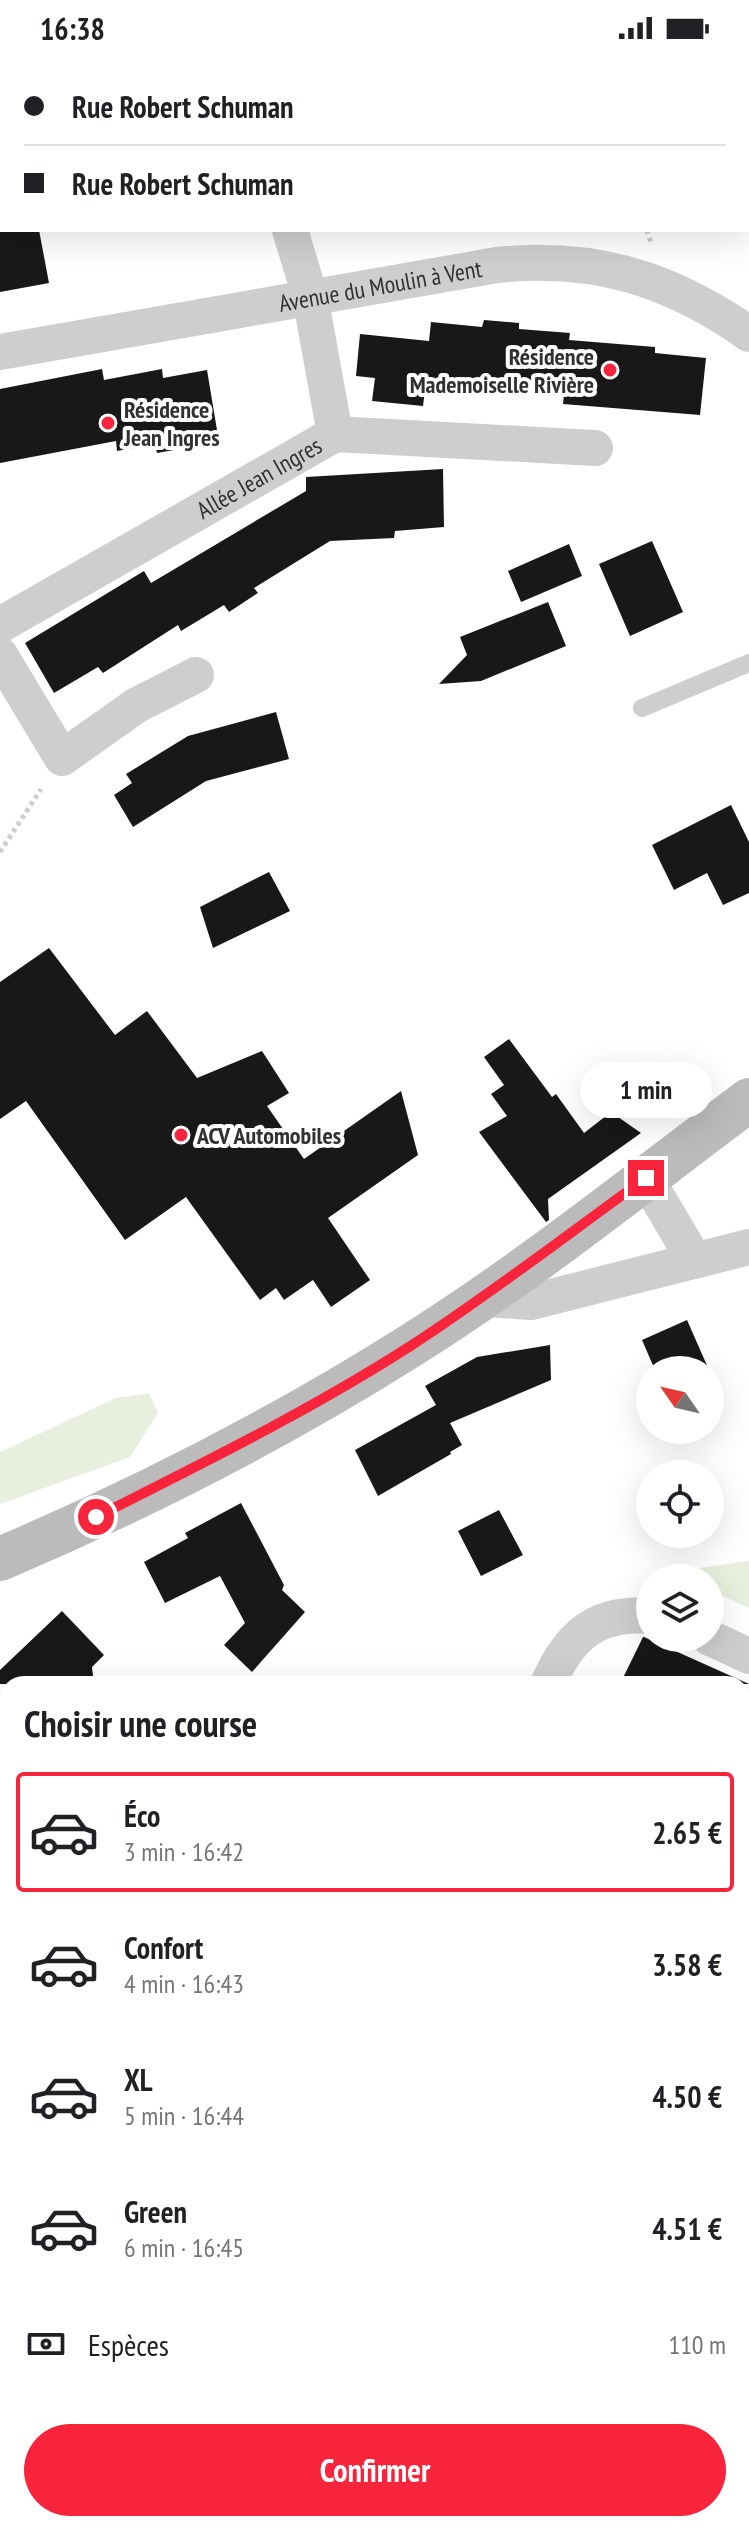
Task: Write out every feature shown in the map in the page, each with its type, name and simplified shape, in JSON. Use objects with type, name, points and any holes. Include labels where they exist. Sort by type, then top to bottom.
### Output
[{"type":"main road","points":[[0,1559],[96,1517],[293,1416],[411,1345],[485,1295],[749,1100]]},
{"type":"street","points":[[291,232],[310,296],[335,434]]},
{"type":"street","name":"Avenue du Moulin à Vent","points":[[0,352],[497,265],[550,261],[627,273],[656,283],[708,307],[749,334]]},
{"type":"street","name":"Allée Jean Ingres","points":[[0,625],[335,434],[595,448]]},
{"type":"street","points":[[0,655],[62,758],[137,705],[196,675]]},
{"type":"street","points":[[646,1178],[695,1261]]},
{"type":"street","points":[[485,1295],[499,1300],[531,1302],[749,1247]]},
{"type":"street","points":[[552,1676],[565,1650],[582,1634],[608,1619],[636,1617]]},
{"type":"street","points":[[724,1644],[749,1656]]},
{"type":"lane","points":[[642,708],[749,663]]},
{"type":"path","points":[[0,852],[62,758]]},
{"type":"green space","points":[[149,1393],[158,1413],[130,1457],[0,1504],[0,1452],[116,1398]]},
{"type":"green space","points":[[749,1561],[749,1608],[724,1596],[724,1564]]},
{"type":"building","points":[[0,232],[39,232],[49,283],[0,292]]},
{"type":"building","name":"Résidence Mademoiselle Rivière","points":[[484,320],[519,323],[519,329],[570,333],[569,340],[655,347],[655,353],[706,358],[700,415],[563,404],[564,394],[426,382],[423,406],[372,401],[375,378],[356,376],[360,334],[429,341],[431,322],[482,327]]},
{"type":"building","name":"Résidence Jean Ingres","points":[[102,369],[104,380],[162,369],[163,378],[207,370],[219,442],[157,453],[155,444],[117,451],[116,441],[0,463],[0,389]]},
{"type":"building","points":[[443,469],[444,527],[395,531],[394,538],[330,541],[254,588],[258,593],[229,612],[224,605],[181,631],[178,625],[103,673],[98,667],[54,693],[25,643],[144,571],[151,583],[306,491],[306,477]]},
{"type":"building","points":[[652,541],[683,612],[630,636],[599,564]]},
{"type":"building","points":[[569,544],[582,576],[521,602],[508,571]]},
{"type":"building","points":[[548,602],[566,646],[481,681],[439,684],[467,655],[460,637]]},
{"type":"building","points":[[276,712],[289,759],[206,781],[133,827],[114,795],[132,783],[126,774],[188,736]]},
{"type":"building","points":[[731,805],[749,842],[749,893],[723,905],[707,873],[674,890],[652,845]]},
{"type":"building","points":[[269,872],[290,911],[213,948],[200,907]]},
{"type":"building","name":"ACV Automobiles","points":[[49,948],[115,1035],[147,1011],[197,1078],[262,1051],[289,1093],[267,1106],[304,1159],[401,1091],[418,1155],[328,1218],[370,1280],[331,1307],[313,1280],[284,1300],[276,1288],[260,1300],[186,1197],[125,1240],[26,1101],[0,1119],[0,982]]},
{"type":"building","points":[[509,1039],[552,1097],[556,1094],[584,1133],[611,1112],[641,1133],[548,1199],[549,1220],[546,1222],[479,1132],[507,1116],[491,1094],[504,1085],[484,1057]]},
{"type":"building","points":[[687,1320],[703,1356],[649,1356],[642,1340]]},
{"type":"building","points":[[550,1345],[551,1380],[450,1423],[462,1445],[378,1496],[355,1450],[436,1405],[425,1386],[477,1357]]},
{"type":"building","points":[[241,1503],[284,1585],[282,1590],[305,1612],[252,1672],[224,1645],[245,1623],[220,1576],[165,1603],[144,1562],[188,1538],[185,1533]]},
{"type":"building","points":[[499,1510],[523,1555],[481,1576],[458,1531]]},
{"type":"building","points":[[62,1611],[104,1655],[92,1667],[93,1676],[0,1676],[0,1670]]},
{"type":"building","points":[[636,1651],[678,1652],[731,1676],[624,1676]]},
{"type":"place","name":"Résidence Mademoiselle Rivière","points":[[610,370]]},
{"type":"place","name":"Résidence Jean Ingres","points":[[108,423]]},
{"type":"place","name":"ACV Automobiles","points":[[181,1135]]},
{"type":"route","points":[[96,1517],[293,1416],[371,1370],[485,1295],[646,1178]]}]
